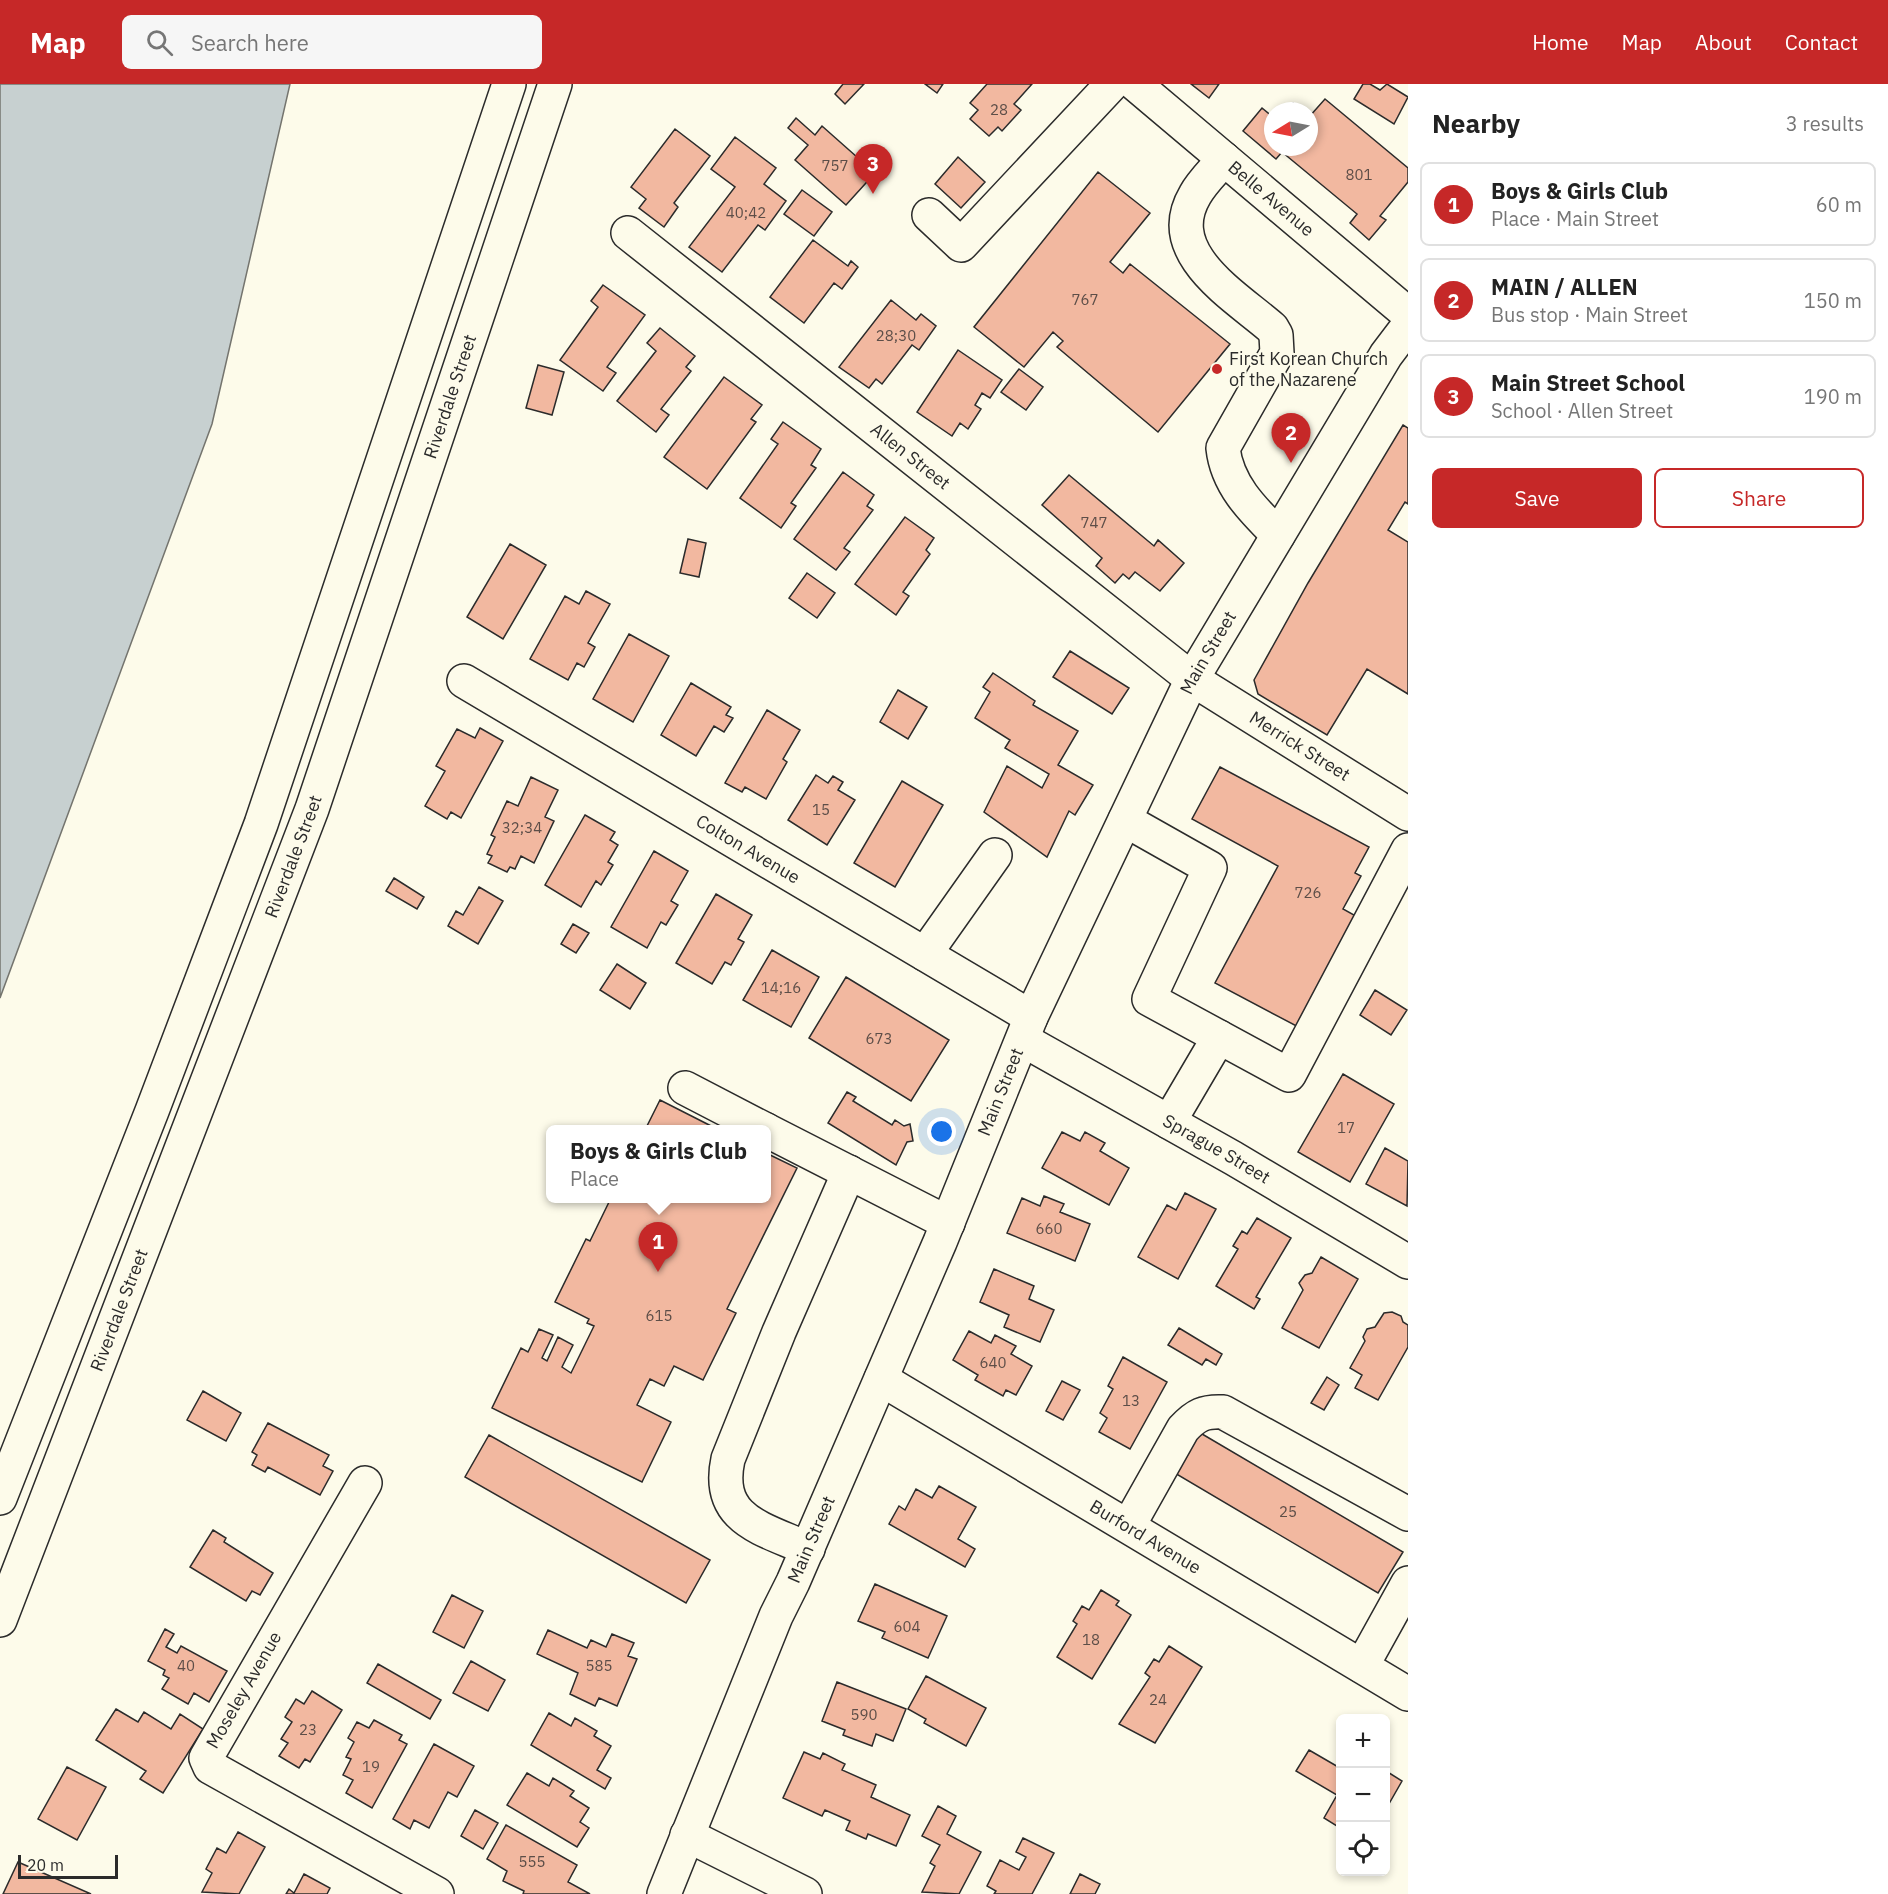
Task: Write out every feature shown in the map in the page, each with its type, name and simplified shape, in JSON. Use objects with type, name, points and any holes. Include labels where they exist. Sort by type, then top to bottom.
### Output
[{"type":"main road","points":[[0,1498],[152,1111],[261,824],[509,84]]},
{"type":"main road","name":"Riverdale Street","points":[[0,1620],[312,809],[555,84]]},
{"type":"main road","points":[[929,215],[961,245],[1112,84]]},
{"type":"main road","name":"Belle Avenue","points":[[1135,84],[1408,314]]},
{"type":"main road","points":[[1224,159],[1196,193],[1189,207],[1185,230],[1187,241],[1199,264],[1272,328],[1276,335],[1277,353],[1223,448],[1224,461],[1246,502],[1278,536]]},
{"type":"main road","name":"Allen Street","points":[[628,233],[1192,679]]},
{"type":"main road","name":"Main Street","points":[[664,1894],[776,1616],[881,1379],[1027,1029],[1125,820],[1192,679],[1278,536],[1397,361],[1408,326]]},
{"type":"main road","name":"Merrick Street","points":[[1192,679],[1408,814]]},
{"type":"main road","name":"Colton Avenue","points":[[464,681],[925,954],[1027,1029]]},
{"type":"main road","points":[[1125,820],[1210,868],[1149,999],[1289,1075],[1408,850]]},
{"type":"main road","points":[[925,954],[995,855]]},
{"type":"main road","name":"Sprague Street","points":[[1027,1029],[1169,1122],[1408,1262]]},
{"type":"main road","points":[[1169,1122],[1219,1037]]},
{"type":"main road","points":[[685,1088],[756,1125]]},
{"type":"main road","points":[[771,1133],[948,1222]]},
{"type":"main road","points":[[807,1549],[746,1521],[734,1510],[726,1495],[725,1475],[728,1459],[779,1332],[849,1172]]},
{"type":"main road","name":"Burford Avenue","points":[[881,1379],[1129,1525],[1408,1694]]},
{"type":"main road","points":[[1129,1525],[1183,1429],[1194,1416],[1208,1412],[1222,1412],[1408,1514]]},
{"type":"main road","name":"Moseley Avenue","points":[[365,1483],[206,1758],[210,1767],[437,1894]]},
{"type":"main road","points":[[1362,1666],[1408,1583]]},
{"type":"main road","points":[[687,1835],[805,1894]]},
{"type":"shaded area","points":[[0,84],[290,84],[212,424],[0,998]]},
{"type":"building","points":[[843,84],[864,84],[845,104],[835,94]]},
{"type":"building","points":[[925,84],[943,84],[937,93]]},
{"type":"building","points":[[987,84],[1032,84],[1014,104],[1021,110],[1002,131],[998,127],[989,136],[970,119],[978,110],[970,103]]},
{"type":"building","points":[[1191,84],[1219,84],[1209,98]]},
{"type":"building","points":[[1363,84],[1370,84],[1380,90],[1387,84],[1408,97],[1394,124],[1354,99]]},
{"type":"building","points":[[1325,99],[1408,168],[1408,182],[1380,216],[1386,220],[1369,240],[1350,223],[1357,214],[1287,156],[1318,156],[1318,107]]},
{"type":"building","points":[[1262,108],[1264,110],[1264,149],[1243,131]]},
{"type":"building","points":[[796,118],[815,135],[822,126],[875,173],[846,205],[795,160],[808,145],[788,128]]},
{"type":"building","points":[[675,129],[710,156],[674,203],[678,207],[664,227],[639,208],[646,199],[631,187]]},
{"type":"building","points":[[735,137],[776,168],[764,184],[786,201],[765,230],[758,225],[722,272],[689,247],[735,187],[711,169]]},
{"type":"building","points":[[958,157],[985,182],[961,208],[935,184]]},
{"type":"building","points":[[1098,172],[1150,213],[1110,262],[1123,273],[1130,264],[1230,344],[1158,432],[1057,347],[1063,341],[1053,332],[1024,367],[974,327]]},
{"type":"building","points":[[802,190],[832,212],[814,236],[784,214]]},
{"type":"building","points":[[813,240],[848,266],[851,261],[858,267],[842,289],[834,283],[804,323],[770,297]]},
{"type":"building","points":[[603,285],[645,315],[607,367],[616,373],[603,391],[560,360],[598,307],[591,301]]},
{"type":"building","points":[[891,300],[916,320],[921,314],[936,326],[919,350],[912,345],[882,384],[876,379],[869,388],[839,367]]},
{"type":"building","points":[[660,328],[695,356],[686,367],[691,371],[661,409],[669,415],[656,432],[617,401],[656,351],[647,343]]},
{"type":"building","points":[[958,350],[1002,380],[990,398],[982,393],[975,405],[981,409],[968,429],[960,423],[952,436],[917,412]]},
{"type":"building","points":[[538,365],[564,372],[552,415],[526,408]]},
{"type":"building","points":[[1019,369],[1043,387],[1026,410],[1001,392]]},
{"type":"building","points":[[724,377],[762,405],[751,419],[756,422],[707,489],[664,457]]},
{"type":"building","points":[[783,422],[821,449],[811,465],[816,468],[791,503],[796,506],[781,528],[740,498],[778,444],[771,439]]},
{"type":"building","points":[[1403,425],[1408,428],[1408,504],[1405,502],[1388,530],[1408,542],[1408,694],[1367,669],[1327,735],[1258,694],[1254,680],[1308,583]]},
{"type":"building","points":[[843,472],[874,495],[867,506],[873,510],[844,548],[850,552],[836,570],[794,539]]},
{"type":"building","points":[[1069,475],[1154,546],[1158,540],[1184,563],[1160,591],[1135,572],[1129,579],[1123,574],[1115,583],[1096,566],[1102,558],[1042,505]]},
{"type":"building","points":[[905,517],[934,538],[926,550],[930,554],[903,592],[909,596],[896,615],[855,584]]},
{"type":"building","points":[[688,539],[706,543],[699,577],[680,573]]},
{"type":"building","points":[[510,544],[546,565],[503,639],[467,617]]},
{"type":"building","points":[[807,573],[835,593],[817,618],[789,598]]},
{"type":"building","points":[[586,591],[610,604],[588,643],[595,647],[584,667],[577,663],[568,680],[530,659],[565,596],[579,604]]},
{"type":"building","points":[[629,634],[669,656],[633,722],[593,699]]},
{"type":"building","points":[[1070,651],[1129,688],[1112,714],[1053,677]]},
{"type":"building","points":[[993,673],[1035,701],[1033,705],[1078,731],[1058,765],[1093,785],[1075,815],[1069,811],[1047,857],[984,812],[1007,766],[1042,788],[1049,774],[1005,748],[1010,740],[975,718],[990,692],[983,687]]},
{"type":"building","points":[[691,683],[731,707],[726,715],[733,718],[724,732],[714,726],[696,756],[661,735]]},
{"type":"building","points":[[898,690],[927,707],[908,739],[880,722]]},
{"type":"building","points":[[767,710],[800,730],[783,759],[787,762],[766,799],[745,787],[742,792],[725,783]]},
{"type":"building","points":[[480,728],[503,741],[461,818],[451,812],[447,819],[425,806],[445,771],[436,766],[457,729],[475,738]]},
{"type":"building","points":[[1220,767],[1369,847],[1355,873],[1361,876],[1343,909],[1363,920],[1304,1030],[1215,983],[1278,866],[1192,819]]},
{"type":"building","points":[[816,775],[828,783],[833,776],[843,782],[838,790],[855,800],[827,845],[788,820]]},
{"type":"building","points":[[531,777],[558,790],[545,817],[554,821],[534,863],[521,856],[515,869],[510,867],[507,872],[488,863],[492,856],[487,854],[495,837],[491,835],[507,801],[518,806]]},
{"type":"building","points":[[902,781],[943,805],[895,887],[854,863]]},
{"type":"building","points":[[585,815],[615,832],[610,840],[618,845],[608,862],[613,865],[601,885],[596,881],[581,907],[545,885]]},
{"type":"building","points":[[654,851],[688,871],[671,901],[678,905],[666,925],[661,922],[647,948],[611,927]]},
{"type":"building","points":[[394,878],[424,897],[417,909],[386,891]]},
{"type":"building","points":[[479,887],[503,901],[478,944],[448,926],[456,911],[463,915]]},
{"type":"building","points":[[716,894],[752,915],[738,939],[744,942],[731,965],[725,962],[712,984],[676,963]]},
{"type":"building","points":[[573,924],[589,933],[576,953],[561,944]]},
{"type":"building","points":[[772,950],[819,977],[791,1027],[743,1000]]},
{"type":"building","points":[[617,964],[646,983],[630,1009],[600,990]]},
{"type":"building","points":[[846,977],[949,1040],[911,1101],[809,1038]]},
{"type":"building","points":[[1375,990],[1407,1010],[1391,1035],[1360,1015]]},
{"type":"building","points":[[1343,1074],[1394,1104],[1350,1182],[1298,1152]]},
{"type":"building","points":[[847,1092],[856,1097],[853,1101],[892,1125],[895,1120],[904,1126],[910,1124],[913,1141],[907,1142],[896,1165],[828,1123]]},
{"type":"building","points":[[660,1100],[709,1125],[648,1125]]},
{"type":"building","points":[[1062,1132],[1080,1141],[1085,1132],[1105,1143],[1100,1151],[1129,1168],[1109,1205],[1042,1168]]},
{"type":"building","points":[[1385,1148],[1408,1161],[1407,1206],[1366,1184]]},
{"type":"building","points":[[771,1155],[797,1168],[727,1309],[736,1313],[703,1380],[674,1366],[664,1386],[650,1379],[637,1405],[671,1422],[642,1482],[492,1408],[521,1348],[528,1352],[539,1329],[553,1335],[542,1358],[547,1361],[558,1337],[573,1345],[562,1367],[571,1373],[594,1326],[587,1323],[589,1319],[555,1302],[586,1239],[590,1241],[609,1203],[771,1203]]},
{"type":"building","points":[[1185,1193],[1216,1209],[1178,1279],[1138,1257],[1167,1205],[1176,1210]]},
{"type":"building","points":[[1044,1196],[1064,1204],[1060,1212],[1090,1224],[1075,1261],[1007,1233],[1022,1198],[1040,1206]]},
{"type":"building","points":[[1257,1218],[1291,1238],[1256,1297],[1260,1299],[1254,1309],[1216,1286],[1238,1249],[1233,1246],[1242,1231],[1247,1234]]},
{"type":"building","points":[[1321,1257],[1358,1279],[1319,1348],[1282,1328],[1303,1290],[1299,1283],[1305,1275],[1312,1273]]},
{"type":"building","points":[[994,1269],[1034,1286],[1029,1299],[1054,1310],[1040,1342],[1004,1327],[1009,1315],[980,1302]]},
{"type":"building","points":[[1392,1312],[1401,1316],[1403,1322],[1408,1325],[1408,1347],[1378,1400],[1355,1388],[1362,1375],[1350,1368],[1365,1341],[1363,1337],[1367,1329],[1375,1327],[1384,1313]]},
{"type":"building","points":[[1179,1328],[1222,1354],[1216,1365],[1206,1359],[1202,1365],[1168,1345]]},
{"type":"building","points":[[969,1331],[991,1343],[995,1335],[1016,1346],[1011,1354],[1032,1366],[1016,1395],[1006,1390],[1003,1396],[975,1380],[978,1375],[953,1360]]},
{"type":"building","points":[[1123,1357],[1167,1382],[1130,1449],[1099,1432],[1107,1418],[1100,1413],[1113,1389],[1108,1386]]},
{"type":"building","points":[[1327,1377],[1339,1385],[1324,1410],[1311,1403]]},
{"type":"building","points":[[1062,1381],[1080,1390],[1063,1420],[1046,1411]]},
{"type":"building","points":[[203,1391],[241,1413],[226,1441],[187,1420]]},
{"type":"building","points":[[268,1423],[329,1455],[323,1466],[333,1471],[320,1495],[268,1467],[265,1472],[252,1465],[257,1455],[252,1452]]},
{"type":"building","points":[[1197,1431],[1403,1552],[1378,1593],[1173,1472]]},
{"type":"building","points":[[489,1435],[710,1560],[686,1603],[465,1477]]},
{"type":"building","points":[[939,1486],[976,1507],[958,1539],[975,1549],[965,1567],[889,1524],[899,1506],[905,1510],[916,1489],[932,1498]]},
{"type":"building","points":[[213,1530],[226,1538],[224,1542],[273,1573],[260,1595],[252,1591],[246,1601],[190,1567]]},
{"type":"building","points":[[875,1584],[947,1616],[928,1658],[882,1638],[885,1632],[858,1621]]},
{"type":"building","points":[[1101,1590],[1119,1601],[1116,1605],[1131,1615],[1092,1679],[1057,1657],[1077,1624],[1073,1621],[1082,1606],[1089,1610]]},
{"type":"building","points":[[452,1595],[483,1611],[464,1648],[433,1632]]},
{"type":"building","points":[[165,1629],[174,1634],[166,1647],[177,1653],[181,1646],[227,1671],[209,1702],[194,1693],[188,1704],[162,1689],[169,1678],[163,1675],[165,1670],[148,1661]]},
{"type":"building","points":[[548,1630],[587,1648],[591,1640],[606,1647],[612,1634],[634,1643],[628,1656],[637,1659],[617,1706],[599,1698],[595,1706],[570,1694],[578,1673],[537,1654]]},
{"type":"building","points":[[1169,1646],[1202,1667],[1155,1743],[1119,1724],[1150,1677],[1145,1673],[1154,1659],[1159,1662]]},
{"type":"building","points":[[471,1661],[505,1680],[488,1711],[453,1693]]},
{"type":"building","points":[[378,1664],[441,1700],[430,1719],[367,1683]]},
{"type":"building","points":[[926,1676],[986,1708],[966,1746],[924,1723],[926,1719],[908,1709]]},
{"type":"building","points":[[837,1682],[906,1709],[893,1741],[876,1734],[872,1746],[843,1735],[845,1730],[822,1721]]},
{"type":"building","points":[[312,1691],[342,1710],[310,1762],[305,1759],[299,1768],[279,1756],[288,1743],[281,1739],[292,1722],[285,1717],[296,1699],[304,1704]]},
{"type":"building","points":[[116,1709],[138,1722],[144,1712],[171,1729],[180,1714],[203,1729],[163,1793],[140,1779],[146,1771],[96,1740]]},
{"type":"building","points":[[549,1713],[571,1726],[575,1718],[597,1731],[594,1736],[611,1746],[597,1770],[611,1778],[605,1789],[531,1745]]},
{"type":"building","points":[[374,1720],[402,1735],[399,1740],[407,1744],[372,1808],[346,1793],[353,1780],[343,1775],[351,1759],[346,1757],[354,1742],[348,1738],[357,1722],[369,1728]]},
{"type":"building","points":[[434,1744],[474,1766],[457,1797],[448,1792],[429,1828],[414,1820],[410,1829],[393,1819]]},
{"type":"building","points":[[1309,1750],[1336,1766],[1336,1794],[1296,1771]]},
{"type":"building","points":[[804,1752],[820,1759],[823,1753],[845,1764],[842,1770],[876,1785],[871,1797],[910,1815],[896,1846],[868,1834],[866,1839],[846,1830],[850,1821],[825,1810],[822,1816],[783,1798]]},
{"type":"building","points":[[67,1767],[106,1787],[77,1840],[38,1819]]},
{"type":"building","points":[[527,1773],[549,1786],[553,1778],[574,1791],[570,1796],[589,1808],[580,1822],[589,1828],[577,1847],[507,1805]]},
{"type":"building","points":[[1390,1774],[1402,1781],[1390,1802]]},
{"type":"building","points":[[1336,1797],[1336,1826],[1324,1818]]},
{"type":"building","points":[[938,1806],[956,1816],[947,1834],[981,1852],[959,1894],[922,1892],[935,1866],[930,1863],[940,1845],[922,1836]]},
{"type":"building","points":[[475,1810],[498,1823],[483,1849],[461,1836]]},
{"type":"building","points":[[506,1825],[577,1865],[568,1882],[590,1894],[523,1894],[524,1891],[503,1881],[507,1871],[487,1859]]},
{"type":"building","points":[[238,1832],[265,1847],[239,1894],[202,1892],[212,1873],[206,1869],[217,1848],[226,1853]]},
{"type":"building","points":[[1023,1838],[1054,1853],[1032,1894],[994,1894],[996,1891],[987,1886],[1000,1860],[1019,1870],[1026,1857],[1016,1852]]},
{"type":"building","points":[[18,1862],[91,1894],[3,1894]]},
{"type":"building","points":[[304,1874],[330,1888],[327,1894],[286,1894],[289,1889],[294,1893]]},
{"type":"building","points":[[1080,1874],[1100,1884],[1095,1894],[1070,1894]]},
{"type":"place","name":"Main Street School","points":[[873,194]]},
{"type":"place","name":"First Korean Church of the Nazarene","points":[[1217,369]]},
{"type":"place","name":"MAIN / ALLEN","points":[[1291,463]]},
{"type":"place","name":"Boys & Girls Club","points":[[658,1272]]}]
